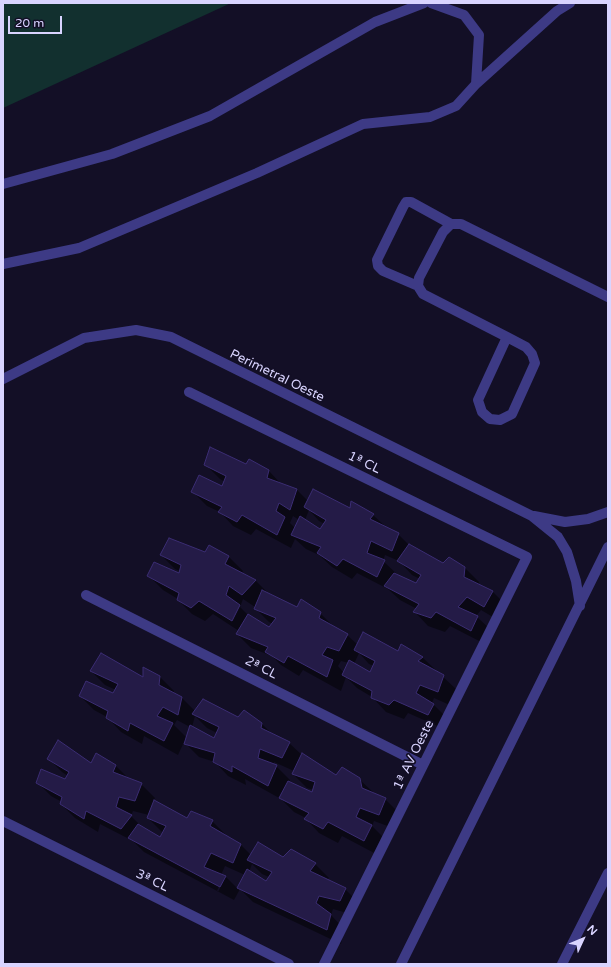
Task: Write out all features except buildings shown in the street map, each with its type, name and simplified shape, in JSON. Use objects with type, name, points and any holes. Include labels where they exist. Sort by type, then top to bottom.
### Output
[{"type":"street","points":[[3,184],[112,154],[210,116],[375,22],[424,3]]},
{"type":"street","points":[[431,3],[464,15],[479,35],[476,84]]},
{"type":"street","points":[[3,264],[79,248],[256,173],[363,124],[430,117],[456,106],[476,84],[557,11],[570,3]]},
{"type":"street","points":[[507,336],[478,400],[482,412],[490,419],[500,420],[512,414],[535,363],[532,354],[526,347],[507,336],[423,294],[418,286],[383,271],[378,266],[377,260],[406,202],[411,202],[451,224],[461,224],[608,297]]},
{"type":"street","points":[[418,286],[419,278],[443,232],[451,224]]},
{"type":"street","name":"Perimetral Oeste","points":[[3,379],[84,338],[136,330],[171,337],[532,516]]},
{"type":"street","name":"1ª CL","points":[[189,392],[526,557]]},
{"type":"street","points":[[532,516],[565,522],[588,519],[608,512]]},
{"type":"street","points":[[532,516],[558,536],[567,552],[576,581],[580,606]]},
{"type":"street","points":[[401,964],[608,547]]},
{"type":"street","name":"1ª AV Oeste","points":[[324,964],[526,557]]},
{"type":"street","name":"2ª CL","points":[[86,595],[423,765]]},
{"type":"street","name":"3ª CL","points":[[3,821],[289,964]]},
{"type":"street","points":[[562,964],[608,873]]},
{"type":"green space","points":[[3,3],[231,3],[3,108]]}]
